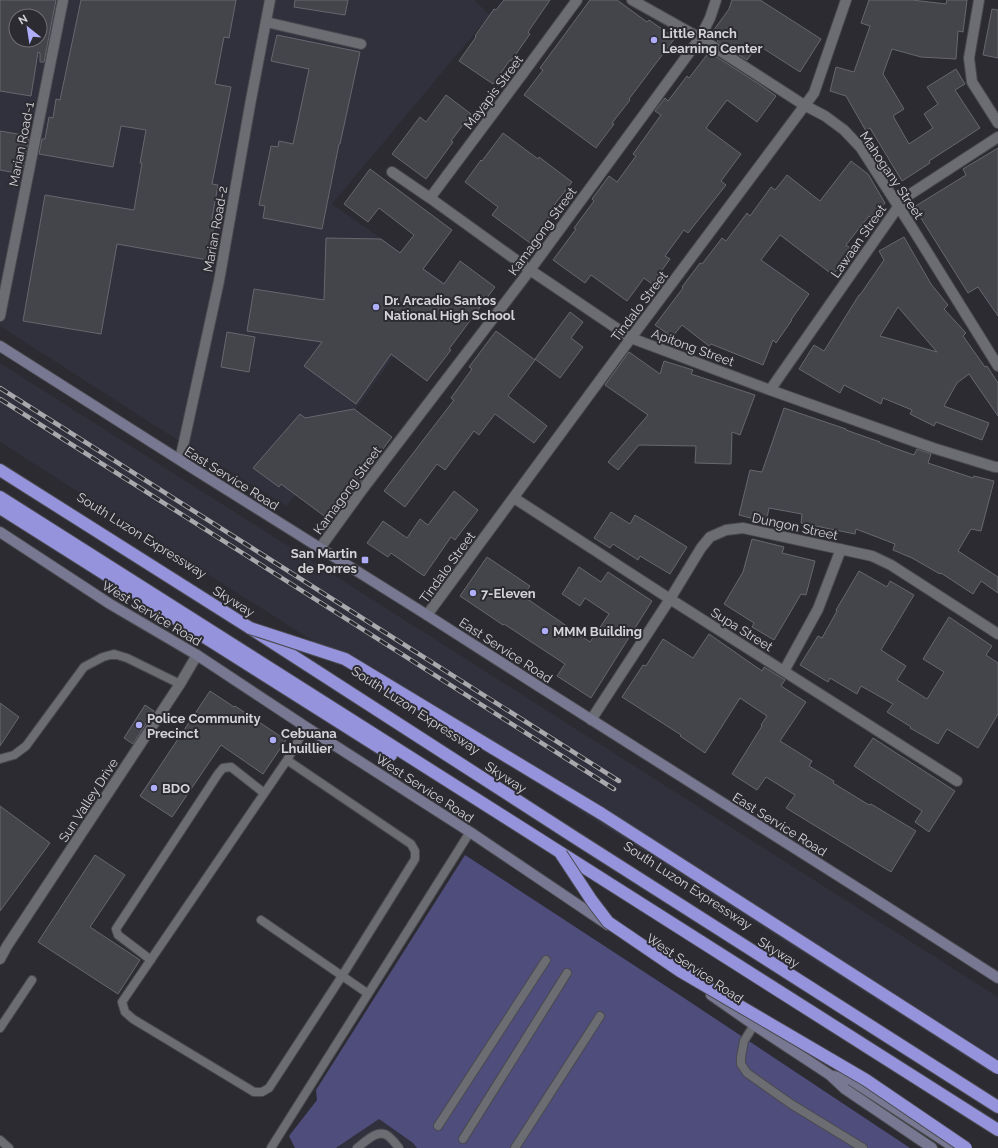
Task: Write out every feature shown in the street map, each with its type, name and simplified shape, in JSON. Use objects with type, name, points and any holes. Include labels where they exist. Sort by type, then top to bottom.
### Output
[{"type":"highway","name":"South Luzon Expressway","points":[[0,462],[373,699],[729,928],[998,1098]]},
{"type":"highway","name":"Skyway","points":[[0,470],[250,628],[574,837],[998,1107]]},
{"type":"highway","points":[[0,497],[998,1130]]},
{"type":"highway","points":[[0,508],[998,1138]]},
{"type":"highway","points":[[250,628],[345,659],[602,814],[998,1068]]},
{"type":"highway","points":[[561,854],[608,922],[680,971],[866,1080],[966,1148]]},
{"type":"main road","name":"East Service Road","points":[[0,346],[428,615],[998,978]]},
{"type":"main road","name":"West Service Road","points":[[0,532],[110,604],[197,655],[470,832],[830,1075],[845,1090],[928,1147]]},
{"type":"main road","name":"West Service Road","points":[[830,1075],[851,1080],[955,1148]]},
{"type":"street","name":"Marian Road-1","points":[[0,316],[63,0]]},
{"type":"street","name":"Marian Road-2","points":[[180,460],[219,281],[248,112],[270,0]]},
{"type":"street","name":"Mayapis Street","points":[[430,198],[520,78],[576,0]]},
{"type":"street","name":"Mahogany Street","points":[[632,0],[700,38],[804,105],[825,116],[844,130],[860,148],[998,366]]},
{"type":"street","name":"Kamagong Street","points":[[320,548],[362,490],[530,270],[700,38],[710,18],[716,0]]},
{"type":"street","name":"Tindalo Street","points":[[428,615],[466,561],[814,93],[846,0]]},
{"type":"street","points":[[978,0],[969,58],[972,82],[998,123]]},
{"type":"street","points":[[266,22],[361,44]]},
{"type":"street","name":"Lawaan Street","points":[[770,390],[898,207],[909,195],[998,137]]},
{"type":"street","name":"Apitong Street","points":[[392,172],[530,270],[631,338],[770,390],[933,448],[998,467]]},
{"type":"street","name":"Supa Street","points":[[514,498],[957,781]]},
{"type":"street","name":"Dungon Street","points":[[591,720],[670,599],[701,548],[710,537],[726,530],[742,528],[872,556],[891,565],[998,634]]},
{"type":"street","points":[[784,671],[818,609],[841,549]]},
{"type":"street","name":"Sun Valley Drive","points":[[0,959],[7,946],[180,684],[197,655]]},
{"type":"lane","points":[[0,759],[14,756],[26,746],[84,667],[103,657],[114,654],[127,658],[180,684]]},
{"type":"lane","points":[[287,760],[411,844],[416,852],[415,859],[342,976],[269,1088],[262,1092],[254,1092],[133,1019],[125,1012],[122,1002],[287,760],[306,727]]},
{"type":"lane","points":[[151,960],[118,935],[116,929],[218,774],[223,768],[231,766],[264,793]]},
{"type":"lane","points":[[270,1148],[470,832]]},
{"type":"lane","points":[[261,920],[367,993]]},
{"type":"lane","points":[[438,1126],[546,960]]},
{"type":"lane","points":[[463,1139],[567,973]]},
{"type":"lane","points":[[0,1028],[32,980]]},
{"type":"lane","points":[[515,1148],[600,1016]]},
{"type":"lane","points":[[754,1025],[744,1041],[740,1057],[741,1064],[747,1074],[791,1104],[863,1148]]},
{"type":"lane","points":[[357,1148],[379,1133],[388,1135],[399,1148]]},
{"type":"lane","points":[[0,1140],[9,1148]]},
{"type":"shaded area","points":[[0,0],[474,0],[490,15],[332,204],[446,284],[287,506],[179,441],[0,326]]},
{"type":"shaded area","points":[[0,363],[998,997],[998,1077],[0,442]]},
{"type":"shaded area","points":[[465,855],[910,1148],[417,1148],[413,1143],[379,1119],[336,1148],[295,1148],[289,1136],[317,1100],[316,1090]]},
{"type":"shaded area","points":[[379,1119],[413,1143],[417,1148],[337,1148]]},
{"type":"building","points":[[0,0],[56,0],[48,41],[48,8],[8,8],[8,48],[47,48],[44,62],[40,62],[40,53],[38,52],[31,96],[0,91]]},
{"type":"building","points":[[81,0],[236,0],[229,38],[224,37],[215,84],[231,87],[212,184],[218,185],[211,224],[214,224],[208,260],[117,244],[101,334],[23,321],[45,195],[134,210],[146,130],[121,126],[113,167],[39,154],[42,139],[45,139],[49,117],[53,118],[56,99],[60,100]]},
{"type":"building","points":[[295,0],[348,0],[345,15],[294,7]]},
{"type":"building","points":[[504,0],[550,0],[528,32],[530,34],[493,84],[459,61],[494,9],[496,10]]},
{"type":"building","points":[[590,0],[617,0],[647,22],[649,20],[675,38],[629,99],[630,100],[612,123],[614,124],[596,148],[524,95],[543,70],[540,68]]},
{"type":"building","points":[[732,0],[760,0],[821,39],[800,72],[758,45],[747,60],[717,41],[721,36],[713,31],[729,9]]},
{"type":"building","points":[[869,0],[912,0],[946,4],[947,0],[967,0],[963,32],[958,31],[956,59],[921,57],[892,49],[883,74],[904,109],[893,116],[909,144],[933,128],[924,114],[938,104],[927,87],[956,69],[965,84],[955,90],[980,128],[929,161],[930,163],[902,181],[870,128],[866,131],[846,96],[830,91],[836,67],[854,72],[870,26],[861,23]]},
{"type":"building","points":[[992,9],[998,10],[998,58],[983,55]]},
{"type":"building","points":[[277,35],[360,52],[339,144],[322,229],[263,218],[265,206],[259,205],[271,146],[278,147],[279,141],[293,144],[309,69],[271,61]]},
{"type":"building","points":[[709,52],[776,96],[757,122],[727,100],[706,128],[741,154],[721,181],[726,185],[688,233],[684,230],[665,256],[670,259],[652,284],[644,278],[627,301],[591,275],[585,283],[553,260],[576,229],[574,228],[594,201],[592,199],[609,176],[617,182],[636,156],[633,154],[661,115],[655,111],[665,98],[668,101],[687,76],[689,78]]},
{"type":"building","points":[[446,95],[471,114],[426,179],[392,154],[420,117],[426,122]]},
{"type":"building","points":[[0,131],[29,136],[22,174],[0,170]]},
{"type":"building","points":[[503,133],[538,159],[539,157],[572,182],[552,208],[555,210],[530,243],[492,215],[498,207],[465,182]]},
{"type":"building","points":[[998,148],[998,316],[978,287],[968,293],[914,207],[966,175],[963,169]]},
{"type":"building","points":[[851,161],[868,174],[885,203],[873,219],[869,216],[846,245],[852,249],[833,275],[780,235],[761,260],[809,294],[776,343],[773,340],[763,365],[711,344],[709,346],[682,325],[672,337],[655,325],[700,263],[702,264],[722,238],[726,241],[747,213],[750,216],[771,187],[775,190],[787,175],[820,201]]},
{"type":"building","points":[[370,169],[452,230],[423,269],[444,284],[460,261],[495,287],[449,349],[451,350],[427,381],[391,354],[356,404],[304,366],[322,342],[247,331],[254,289],[324,300],[326,238],[381,239],[400,253],[414,235],[379,208],[368,222],[344,204]]},
{"type":"building","points":[[904,237],[931,284],[948,305],[944,309],[966,333],[963,336],[985,367],[987,366],[998,383],[998,416],[969,374],[957,383],[944,406],[989,423],[982,440],[936,422],[934,426],[910,414],[912,410],[883,398],[881,404],[844,385],[840,393],[799,369],[814,345],[824,351],[859,295],[884,260],[879,251]],"holes":[[[898,307],[937,352],[880,336]]]},
{"type":"building","points":[[570,312],[583,322],[571,338],[583,347],[560,378],[535,359]]},
{"type":"building","points":[[496,331],[535,360],[508,396],[547,426],[534,443],[495,414],[479,435],[474,431],[445,470],[437,464],[405,507],[384,491],[454,400],[451,398],[472,369],[469,367]]},
{"type":"building","points":[[227,332],[255,337],[249,372],[221,367]]},
{"type":"building","points":[[629,352],[660,374],[664,361],[693,370],[691,374],[755,395],[740,435],[732,432],[731,464],[695,463],[696,446],[639,445],[618,470],[608,462],[648,415],[605,385]]},
{"type":"building","points":[[784,408],[846,429],[914,455],[917,449],[931,454],[928,463],[973,478],[974,476],[994,481],[981,531],[971,529],[958,551],[998,577],[998,593],[981,581],[973,594],[941,573],[940,574],[912,558],[893,550],[895,544],[856,529],[855,534],[801,523],[802,514],[769,508],[766,522],[739,515],[750,470],[762,472]]},
{"type":"building","points":[[354,409],[392,437],[360,479],[362,480],[331,521],[281,484],[279,487],[253,468],[300,414],[305,418]]},
{"type":"building","points":[[454,491],[478,510],[455,540],[451,537],[424,576],[391,553],[388,557],[367,543],[383,521],[407,538],[420,519],[428,525]]},
{"type":"building","points":[[611,512],[630,524],[635,515],[687,547],[670,574],[640,556],[638,560],[613,544],[610,548],[594,538]]},
{"type":"building","points":[[752,539],[784,547],[782,553],[815,561],[806,595],[801,594],[774,640],[752,627],[754,623],[724,604],[743,572]]},
{"type":"building","points":[[487,557],[530,586],[523,596],[590,642],[609,614],[585,598],[580,606],[562,594],[579,567],[601,582],[608,572],[652,601],[591,698],[557,676],[565,664],[460,596]]},
{"type":"building","points":[[859,571],[887,587],[890,581],[914,595],[881,650],[906,666],[897,680],[927,699],[944,672],[923,659],[949,617],[992,646],[986,655],[998,663],[998,714],[978,748],[947,729],[938,744],[910,728],[911,727],[887,712],[893,704],[861,686],[857,694],[830,678],[828,682],[800,665],[818,636],[822,638],[837,611],[836,610]]},
{"type":"building","points":[[709,634],[762,671],[764,667],[785,680],[781,686],[806,702],[780,741],[812,761],[809,766],[834,781],[833,783],[916,831],[891,872],[786,808],[795,795],[766,777],[757,790],[732,774],[767,716],[740,698],[705,753],[680,736],[681,735],[622,697],[643,665],[646,666],[663,639],[693,658]]},
{"type":"building","points":[[210,691],[286,740],[263,774],[221,745],[172,817],[140,796]]},
{"type":"building","points":[[0,703],[19,717],[0,746]]},
{"type":"building","name":"Police Community Precinct","points":[[145,705],[154,711],[133,744],[124,738]]},
{"type":"building","points":[[873,738],[955,791],[929,832],[915,822],[922,811],[854,766]]},
{"type":"building","points":[[0,806],[50,843],[0,911]]},
{"type":"building","points":[[95,855],[125,875],[90,927],[140,960],[118,994],[38,942]]},
{"type":"railway","points":[[0,388],[619,781]]},
{"type":"railway","points":[[0,399],[614,789]]},
{"type":"place","name":"Little Ranch Learning Center","points":[[654,40]]},
{"type":"place","name":"Dr. Arcadio Santos National High School","points":[[376,307]]},
{"type":"place","name":"San Martin de Porres","points":[[365,560]]},
{"type":"place","name":"7-Eleven","points":[[473,593]]},
{"type":"place","name":"MMM Building","points":[[545,631]]},
{"type":"place","name":"Police Community Precinct","points":[[139,725]]},
{"type":"place","name":"Cebuana Lhuillier","points":[[273,740]]},
{"type":"place","name":"BDO","points":[[154,788]]}]
